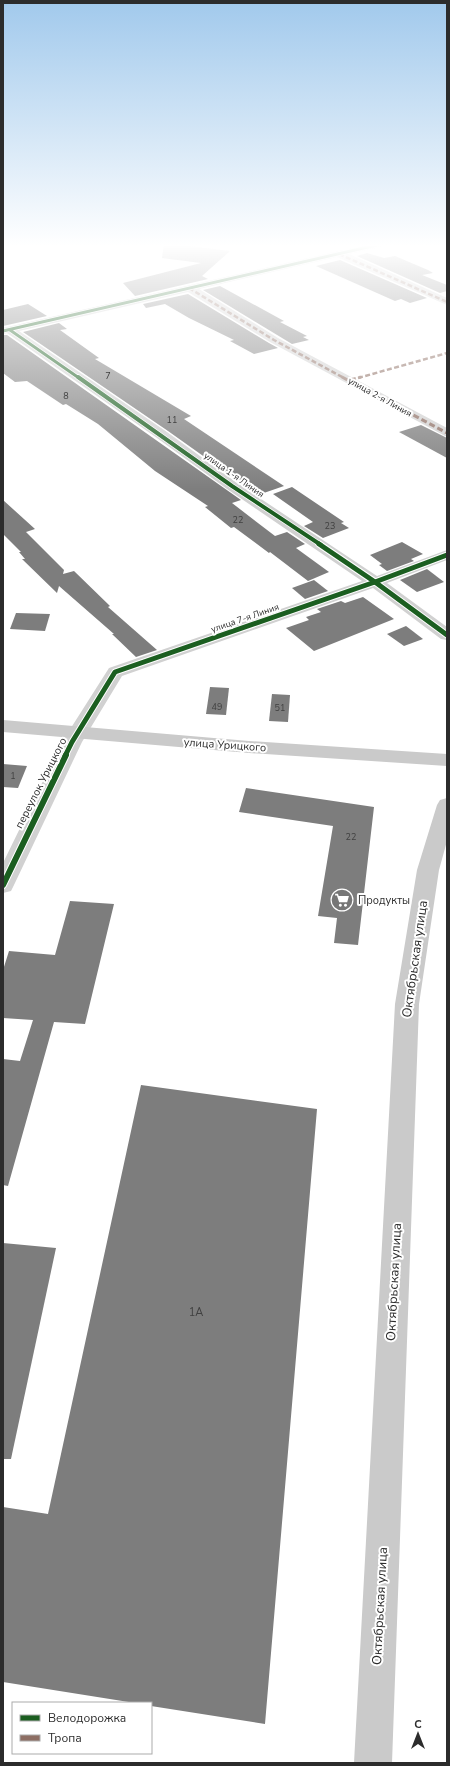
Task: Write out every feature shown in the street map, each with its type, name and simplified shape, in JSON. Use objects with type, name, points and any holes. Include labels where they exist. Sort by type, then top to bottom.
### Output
[{"type":"main road","name":"улица Урицкого","points":[[3,726],[249,747],[447,760]]},
{"type":"main road","name":"Октябрьская улица","points":[[373,1763],[407,1004],[428,870],[447,805]]},
{"type":"street","points":[[6,331],[26,326]]},
{"type":"street","name":"улица 2-я Линия","points":[[252,326],[274,340],[447,433]]},
{"type":"street","name":"улица 1-я Линия","points":[[6,331],[162,435],[232,486],[375,582],[447,635]]},
{"type":"street","name":"улица 7-я Линия","points":[[78,733],[115,672],[375,582],[447,555]]},
{"type":"street","name":"переулок Урицкого","points":[[3,885],[72,742],[78,733]]},
{"type":"building","points":[[45,326],[64,326],[67,329],[60,330],[99,358],[95,359],[191,416],[184,419],[284,486],[258,495],[168,431],[23,332]]},
{"type":"building","points":[[206,326],[242,326],[278,348],[254,354],[230,341],[234,340]]},
{"type":"building","points":[[263,326],[289,326],[307,336],[303,337],[309,340],[292,344]]},
{"type":"building","points":[[3,335],[7,335],[241,500],[232,503],[275,536],[287,532],[305,544],[296,548],[329,572],[308,581],[234,527],[231,528],[205,507],[208,506],[155,471],[98,424],[66,404],[63,405],[27,381],[15,382],[3,373]]},
{"type":"building","points":[[421,425],[447,438],[447,458],[399,432]]},
{"type":"building","points":[[292,487],[344,522],[341,523],[349,528],[323,538],[304,526],[313,522],[273,494]]},
{"type":"building","points":[[3,500],[35,529],[26,532],[64,570],[63,574],[74,571],[110,606],[108,607],[157,650],[136,657],[112,634],[114,634],[59,586],[57,593],[22,559],[25,559],[19,552],[21,552],[3,534]]},
{"type":"building","points":[[402,542],[423,554],[411,559],[414,561],[387,571],[379,565],[382,564],[370,555]]},
{"type":"building","points":[[427,569],[444,582],[417,592],[400,580]]},
{"type":"building","points":[[314,580],[328,591],[305,599],[292,588]]},
{"type":"building","points":[[363,597],[394,619],[314,651],[286,628],[309,620],[306,617],[321,612],[317,609],[341,601],[345,603]]},
{"type":"building","points":[[16,613],[50,614],[45,631],[10,629]]},
{"type":"building","points":[[406,626],[423,639],[404,646],[387,634]]},
{"type":"building","points":[[210,687],[229,688],[226,715],[206,714]]},
{"type":"building","points":[[272,694],[290,695],[288,722],[269,721]]},
{"type":"building","points":[[3,764],[27,766],[18,788],[3,787]]},
{"type":"building","points":[[246,788],[374,807],[358,945],[334,943],[337,918],[318,916],[333,826],[239,812]]},
{"type":"building","points":[[70,901],[114,904],[85,1024],[54,1022],[8,1186],[3,1185],[3,1059],[20,1061],[33,1020],[3,1018],[3,970],[9,951],[55,955]]},
{"type":"building","points":[[141,1085],[317,1109],[265,1724],[152,1706],[152,1702],[129,1702],[3,1682],[3,1507],[48,1514]]},
{"type":"building","points":[[3,1243],[56,1248],[11,1459],[3,1459]]},
{"type":"marked path","points":[[252,326],[274,340],[447,433]]},
{"type":"marked path","points":[[350,380],[447,353]]},
{"type":"cycle path","points":[[3,331],[23,326]]},
{"type":"cycle path","points":[[10,330],[162,435],[232,486],[375,582],[447,635]]},
{"type":"cycle path","points":[[3,885],[72,742],[115,672],[375,582],[447,555]]},
{"type":"place","name":"Продукты","points":[[342,900]]}]
